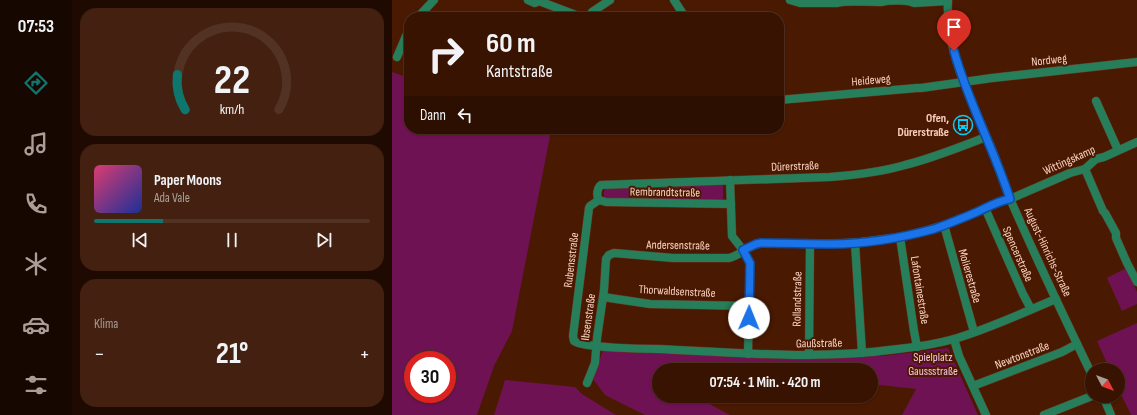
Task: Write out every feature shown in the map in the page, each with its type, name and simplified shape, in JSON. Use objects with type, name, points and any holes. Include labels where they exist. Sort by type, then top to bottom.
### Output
[{"type":"street","points":[[423,12],[434,0]]},
{"type":"street","points":[[528,0],[535,3],[539,1],[568,12]]},
{"type":"street","points":[[592,12],[610,0]]},
{"type":"street","points":[[674,0],[682,12]]},
{"type":"street","points":[[790,0],[800,3],[837,3],[840,1],[882,2],[886,0],[914,3],[948,1]]},
{"type":"street","name":"August-Hinrichs-Straße","points":[[948,1],[952,44],[964,82],[992,149],[1010,199],[1086,363]]},
{"type":"street","points":[[398,57],[404,41]]},
{"type":"street","name":"Nordweg","points":[[964,82],[1137,62]]},
{"type":"street","name":"Heideweg","points":[[784,100],[921,88],[964,82]]},
{"type":"street","points":[[1096,102],[1118,150]]},
{"type":"street","name":"Dürerstraße","points":[[599,200],[599,186],[606,184],[830,177],[863,174],[906,165],[936,156],[986,137]]},
{"type":"street","name":"Wittingskamp","points":[[900,237],[944,225],[1070,173],[1085,169],[1096,159],[1104,157],[1137,142]]},
{"type":"street","points":[[1085,169],[1098,200],[1114,230],[1116,238],[1123,251],[1123,255],[1135,273],[1137,282]]},
{"type":"street","points":[[730,180],[732,236],[743,250],[750,263],[748,354]]},
{"type":"street","name":"Rembrandtstraße","points":[[599,200],[606,202],[731,204]]},
{"type":"street","name":"Rubensstraße","points":[[574,341],[573,336],[589,208],[599,200]]},
{"type":"street","name":"Spencerstraße","points":[[985,208],[1031,309]]},
{"type":"street","name":"Molierestraße","points":[[944,225],[974,332]]},
{"type":"street","name":"Andersenstraße","points":[[610,254],[614,253],[673,258],[729,258],[735,256],[743,250],[761,243],[832,244],[855,243],[900,237]]},
{"type":"street","name":"Lafontainestraße","points":[[900,237],[917,346]]},
{"type":"street","points":[[855,243],[862,354]]},
{"type":"street","name":"Rollandstraße","points":[[809,355],[810,244]]},
{"type":"street","name":"Ibsenstraße","points":[[587,383],[595,363],[606,259],[610,254]]},
{"type":"street","name":"Thorwaldsenstraße","points":[[603,298],[650,304],[750,306]]},
{"type":"street","name":"Gaußstraße","points":[[574,341],[580,344],[596,346],[748,354],[862,354],[954,339],[1056,299]]},
{"type":"street","points":[[954,339],[959,356],[986,415]]},
{"type":"street","name":"Newtonstraße","points":[[974,386],[1062,352],[1077,344]]},
{"type":"street","points":[[1044,415],[1085,399]]},
{"type":"street","points":[[1106,403],[1111,415]]},
{"type":"green space","points":[[392,72],[404,76],[404,134],[550,134],[512,331],[494,366],[477,415],[392,415]]},
{"type":"green space","points":[[723,183],[723,203],[606,200],[604,197],[605,189],[612,187]]},
{"type":"green space","points":[[1126,268],[1137,292],[1137,304],[1122,311],[1107,278]]},
{"type":"green space","points":[[1137,323],[1137,415],[1131,415],[1125,403],[1125,363],[1107,363],[1097,341]]},
{"type":"green space","name":"Spielplatz Gaussstraße","points":[[948,348],[978,415],[902,415],[916,389],[878,385],[878,363],[652,363],[652,403],[708,403],[730,415],[645,415],[605,395],[593,379],[603,350],[751,357],[882,356]]},
{"type":"green space","points":[[505,380],[575,387],[582,394],[616,415],[494,415]]},
{"type":"place","name":"Ofen, Dürerstraße","points":[[963,125]]},
{"type":"route","points":[[749,318],[750,261],[743,250],[756,244],[832,244],[900,237],[952,223],[1000,201],[1010,199],[992,149],[967,91],[954,51]]}]
